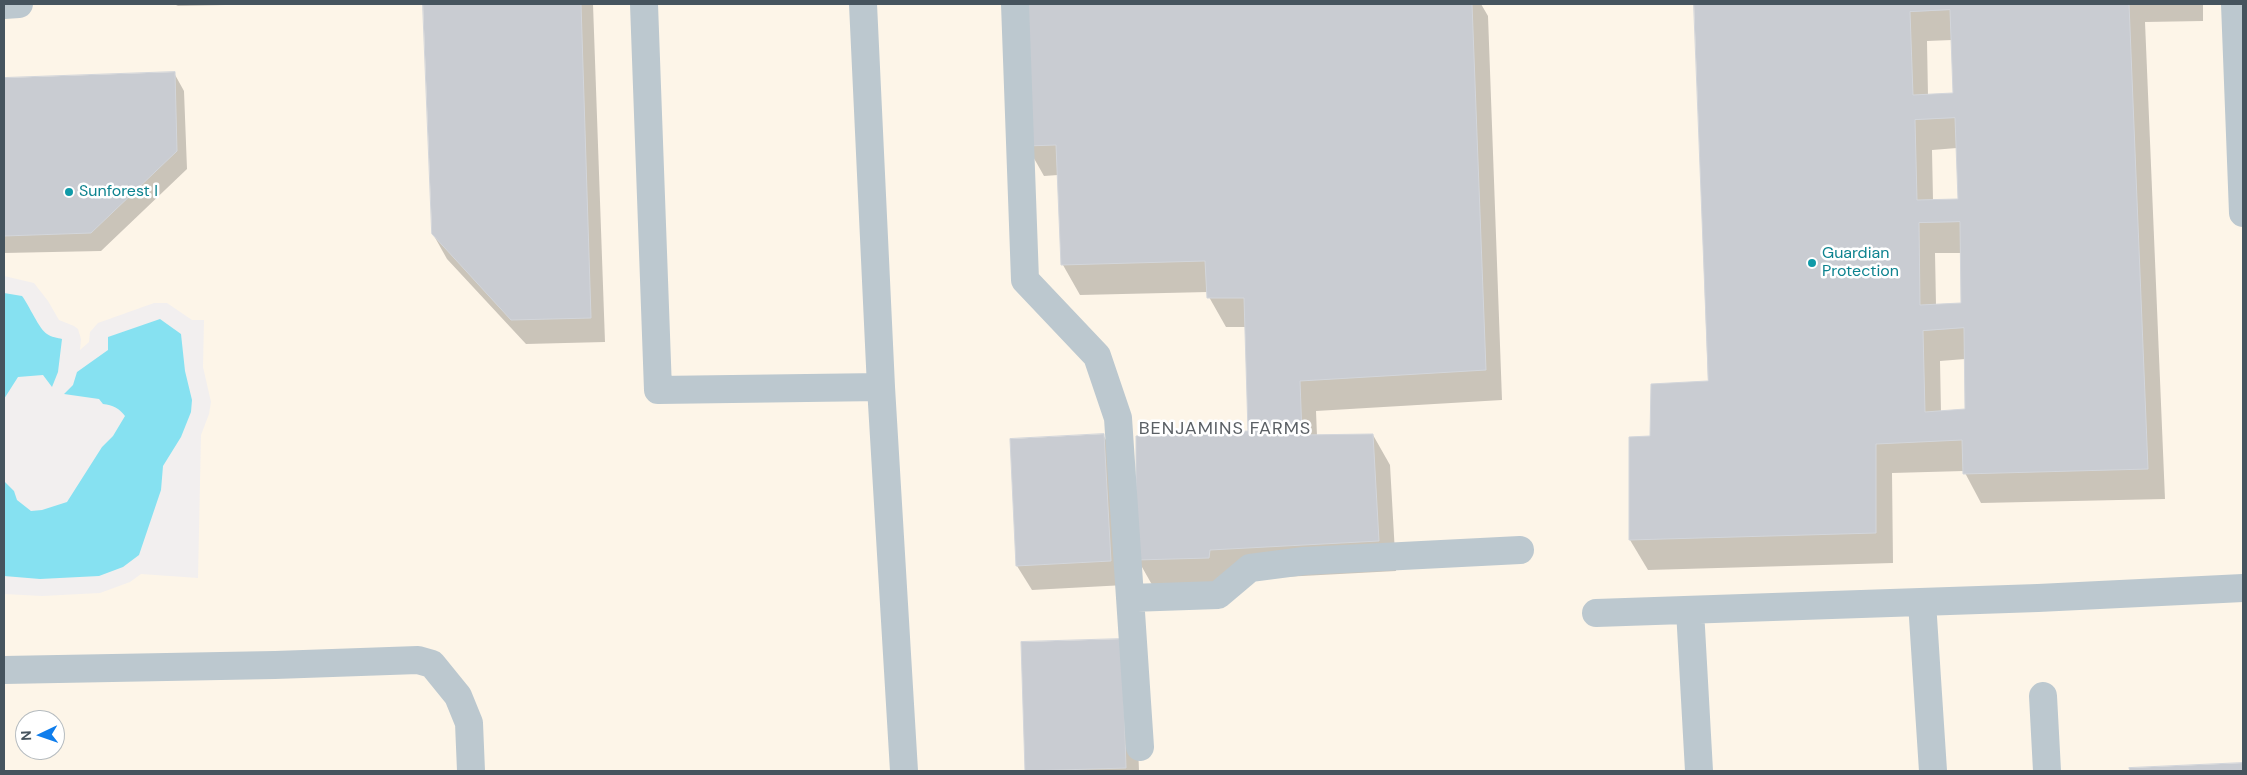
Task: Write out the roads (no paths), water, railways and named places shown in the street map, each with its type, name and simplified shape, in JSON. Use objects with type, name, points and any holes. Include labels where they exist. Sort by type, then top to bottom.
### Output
[{"type":"lane","points":[[4,5],[18,4]]},
{"type":"lane","points":[[644,4],[658,390],[881,386]]},
{"type":"lane","points":[[863,4],[881,386],[904,771]]},
{"type":"lane","points":[[1015,4],[1025,280],[1098,356],[1118,418],[1140,747]]},
{"type":"lane","points":[[2235,4],[2243,213]]},
{"type":"lane","points":[[1130,598],[1218,595],[1250,568],[1304,561],[1520,550]]},
{"type":"lane","points":[[1596,613],[1922,602],[2243,588]]},
{"type":"lane","points":[[1922,602],[1933,771]]},
{"type":"lane","points":[[1690,610],[1699,771]]},
{"type":"lane","points":[[4,670],[255,666],[418,660],[432,664],[458,696],[469,723],[472,771]]},
{"type":"lane","points":[[2043,696],[2047,771]]},
{"type":"water","points":[[4,293],[22,296],[44,331],[50,336],[62,339],[58,372],[52,387],[43,375],[18,377],[4,399]]},
{"type":"water","points":[[160,319],[181,334],[185,371],[192,400],[191,412],[181,437],[163,466],[161,490],[139,555],[123,567],[99,576],[40,579],[4,576],[4,481],[14,491],[17,500],[31,511],[42,510],[67,502],[102,447],[113,436],[125,416],[118,409],[103,404],[99,399],[64,394],[73,385],[77,372],[108,350],[108,337]]},
{"type":"place","name":"Sunforest I","points":[[69,192]]},
{"type":"place","name":"Guardian Protection","points":[[1812,263]]},
{"type":"district","name":"BENJAMINS FARMS","points":[[1225,429]]}]
